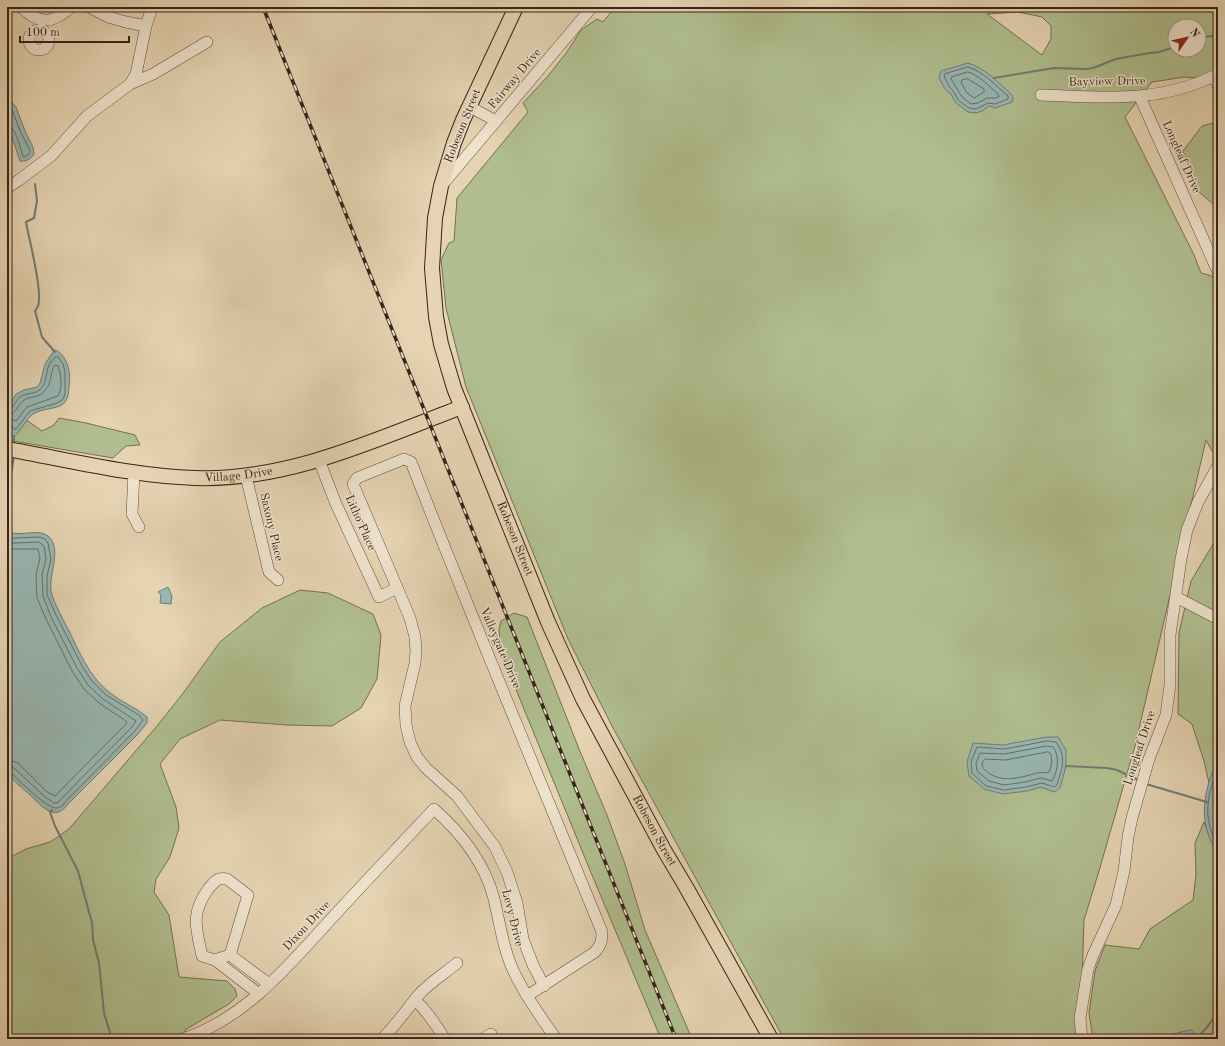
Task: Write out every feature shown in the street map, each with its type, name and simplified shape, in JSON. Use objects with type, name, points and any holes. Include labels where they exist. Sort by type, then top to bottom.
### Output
[{"type":"main road","name":"Robeson Street","points":[[516,7],[454,143],[441,186],[435,218],[432,268],[433,293],[440,342],[462,407],[548,622],[583,699],[664,850],[686,886],[771,1039]]},
{"type":"main road","name":"Village Drive","points":[[7,449],[170,477],[196,478],[246,476],[274,471],[349,451],[462,407]]},
{"type":"street","points":[[21,7],[28,14],[38,19],[42,25],[65,13],[71,7]]},
{"type":"street","points":[[89,7],[108,17],[146,26]]},
{"type":"street","points":[[130,84],[136,74],[146,26],[152,7]]},
{"type":"street","name":"Fairway Drive","points":[[441,186],[592,7]]},
{"type":"street","points":[[7,188],[51,156],[87,116],[130,84],[153,74],[207,42]]},
{"type":"street","name":"Bayview Drive","points":[[1041,95],[1119,98],[1140,97],[1160,94],[1217,78]]},
{"type":"street","name":"Longleaf Drive","points":[[1140,97],[1217,267]]},
{"type":"street","points":[[470,107],[496,120]]},
{"type":"street","name":"Valleygate Drive","points":[[527,996],[544,986],[595,952],[600,946],[602,932],[451,564],[411,462],[404,459],[357,478],[353,484],[410,618],[415,637],[415,663],[405,706],[406,725],[410,742],[417,757],[426,768],[457,796],[495,847],[507,872],[517,903],[523,939],[533,965],[544,986]]},
{"type":"street","name":"Litho Place","points":[[319,460],[336,504],[379,597],[397,588]]},
{"type":"street","name":"Longleaf Drive","points":[[1082,1039],[1080,1018],[1088,970],[1116,905],[1124,871],[1132,818],[1150,759],[1166,714],[1170,685],[1170,635],[1181,559],[1192,516],[1218,466]]},
{"type":"street","points":[[134,472],[132,514],[138,526]]},
{"type":"street","name":"Saxony Place","points":[[246,476],[269,572],[278,580]]},
{"type":"street","points":[[1176,597],[1218,619]]},
{"type":"street","name":"Dixon Drive","points":[[183,1039],[208,1029],[225,1019],[259,994],[280,974],[434,809]]},
{"type":"street","name":"Levy Drive","points":[[434,809],[450,823],[468,845],[488,880],[494,898],[504,945],[514,972],[527,996],[556,1039]]},
{"type":"street","points":[[230,955],[248,895],[227,879],[221,878],[215,880],[196,911],[197,930],[202,956],[215,960],[259,994]]},
{"type":"street","points":[[230,955],[269,984]]},
{"type":"street","points":[[215,960],[230,955]]},
{"type":"street","points":[[382,1039],[425,989],[457,963]]},
{"type":"street","points":[[415,1000],[429,1015],[445,1039]]},
{"type":"green space","points":[[615,7],[1218,7],[1218,80],[1185,77],[1152,82],[1125,117],[1194,255],[1201,273],[1218,279],[1218,454],[1212,451],[1206,440],[1135,746],[1084,920],[1080,1039],[784,1039],[612,726],[568,639],[466,387],[446,308],[441,260],[449,243],[454,241],[457,198],[528,112],[523,103],[548,76],[567,52],[581,30],[597,19],[603,22]],"holes":[[[1018,12],[1042,17],[1051,26],[1051,39],[1042,55],[987,14]]]},
{"type":"green space","points":[[1218,122],[1218,208],[1199,192],[1183,151],[1202,126]]},
{"type":"green space","points":[[7,409],[12,410],[42,431],[54,425],[59,418],[135,435],[140,445],[126,446],[113,458],[7,440]]},
{"type":"green space","points":[[1218,536],[1218,762],[1209,783],[1204,761],[1192,724],[1178,714],[1179,633],[1191,581]]},
{"type":"green space","points":[[300,590],[328,593],[373,614],[381,635],[377,679],[361,708],[332,726],[287,725],[220,720],[180,739],[160,764],[176,807],[179,828],[170,857],[156,879],[154,892],[169,915],[179,977],[227,981],[235,989],[237,996],[229,1004],[185,1030],[187,1039],[7,1039],[7,859],[26,849],[50,842],[69,829],[157,726],[220,642],[262,608]]},
{"type":"green space","points":[[514,613],[527,617],[579,749],[607,815],[625,864],[645,930],[692,1039],[661,1039],[592,875],[501,653],[499,630],[501,621]]},
{"type":"green space","points":[[1204,822],[1218,853],[1218,1039],[1093,1039],[1089,1013],[1095,971],[1105,945],[1139,949],[1150,929],[1193,900],[1196,874],[1195,843]]},
{"type":"water","points":[[968,63],[980,68],[996,80],[1011,94],[1013,97],[1012,102],[995,108],[989,106],[976,113],[968,112],[955,102],[939,78],[941,71]]},
{"type":"water","points":[[7,90],[33,147],[34,154],[26,161],[20,161],[7,127]]},
{"type":"water","points":[[53,350],[58,351],[62,355],[69,369],[70,375],[66,401],[58,407],[33,414],[13,438],[7,424],[7,408],[16,394],[24,390],[37,387],[40,383],[45,364]]},
{"type":"water","points":[[9,532],[19,534],[44,534],[53,542],[55,556],[51,580],[52,595],[81,656],[90,671],[102,686],[113,696],[138,710],[147,717],[147,723],[138,734],[63,810],[58,812],[52,812],[42,807],[7,774],[7,536]]},
{"type":"water","points":[[168,587],[172,596],[171,604],[160,603],[161,595],[158,592]]},
{"type":"water","points":[[1047,737],[1058,737],[1066,750],[1066,766],[1060,788],[1054,792],[1041,787],[1027,791],[1003,794],[984,789],[969,776],[967,762],[973,743],[1003,745]]},
{"type":"water","points":[[1218,760],[1218,853],[1211,842],[1207,830],[1204,807],[1209,783]]},
{"type":"water","points":[[1191,1030],[1198,1039],[1157,1039],[1181,1032]]},
{"type":"waterway","points":[[1207,37],[1218,35]]},
{"type":"waterway","points":[[994,78],[1054,68],[1093,68],[1116,59],[1167,50]]},
{"type":"waterway","points":[[35,184],[37,201],[34,218],[26,222],[39,289],[38,306],[35,311],[42,337],[55,352]]},
{"type":"waterway","points":[[14,436],[14,445]]},
{"type":"waterway","points":[[7,500],[14,456]]},
{"type":"waterway","points":[[7,523],[10,534]]},
{"type":"waterway","points":[[1066,766],[1107,768],[1117,770],[1138,780]]},
{"type":"waterway","points":[[1146,784],[1207,802]]},
{"type":"waterway","points":[[52,810],[50,812],[55,826],[78,871],[92,923],[93,940],[99,963],[104,1013],[112,1039]]},
{"type":"waterway","points":[[1194,1039],[1205,1030],[1218,1012]]},
{"type":"railway","points":[[263,7],[676,1039]]}]
